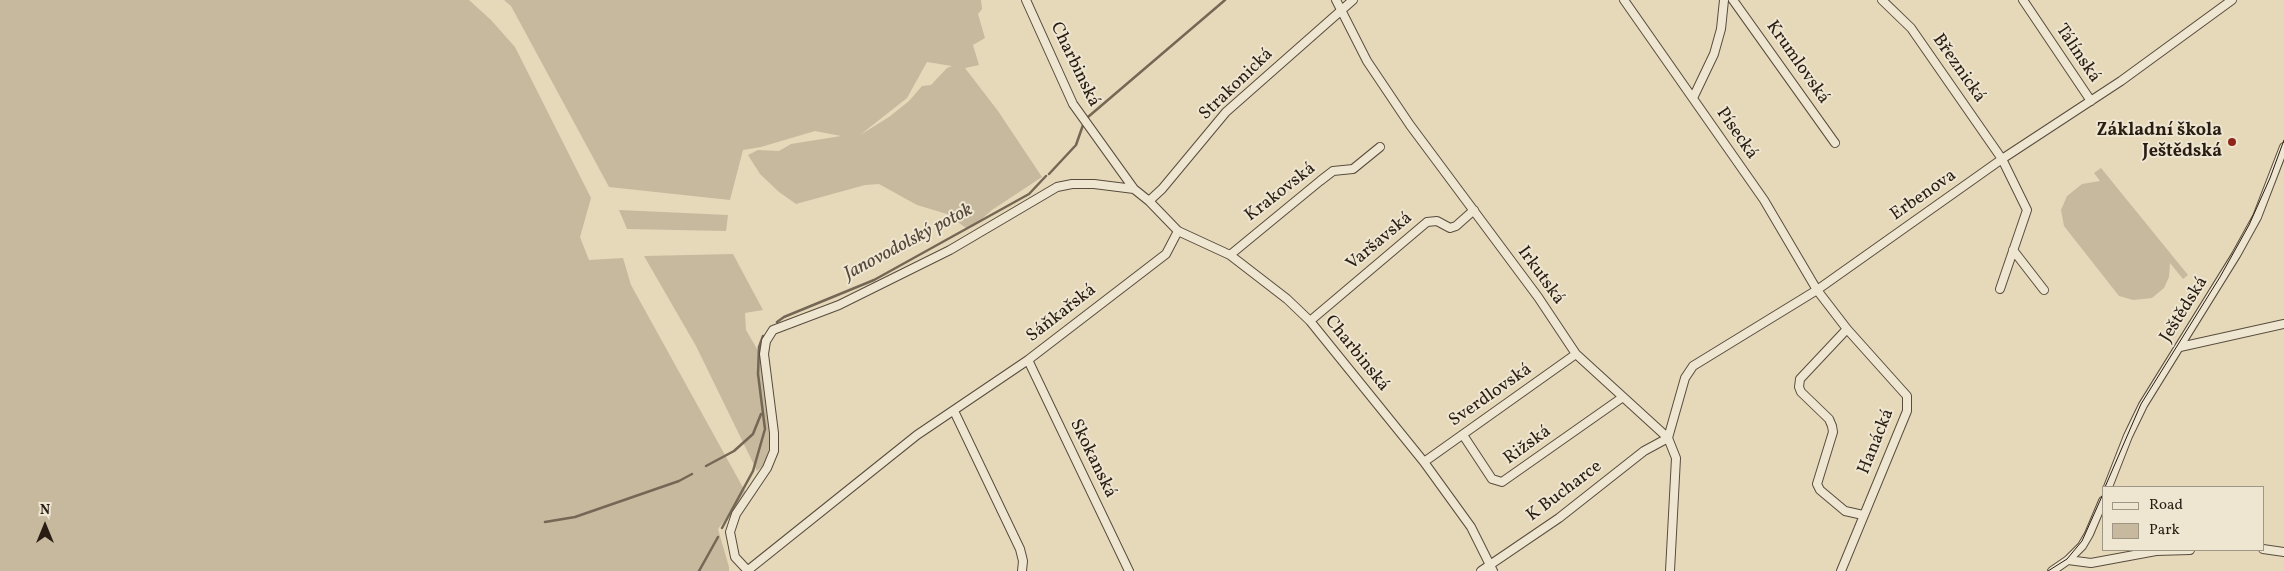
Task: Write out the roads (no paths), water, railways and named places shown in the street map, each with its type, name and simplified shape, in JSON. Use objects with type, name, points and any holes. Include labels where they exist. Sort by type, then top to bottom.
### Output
[{"type":"street","name":"Charbinská","points":[[1026,0],[1073,104],[1134,189],[1149,201],[1178,231],[1230,255],[1287,298],[1310,321],[1424,462],[1471,527],[1491,568]]},
{"type":"street","name":"Irkutská","points":[[1336,0],[1367,60],[1410,125],[1538,297],[1576,354],[1668,438],[1676,458],[1670,571]]},
{"type":"street","name":"Strakonická","points":[[1149,201],[1162,189],[1226,112],[1353,0]]},
{"type":"street","name":"Písecká","points":[[1624,0],[1764,200],[1817,290]]},
{"type":"street","points":[[1693,98],[1714,54],[1722,29],[1724,0]]},
{"type":"street","name":"Krumlovská","points":[[1734,0],[1835,143]]},
{"type":"street","name":"Březnická","points":[[1882,0],[1911,28],[2002,159],[2027,210],[2000,289]]},
{"type":"street","name":"Tálínská","points":[[2023,0],[2090,101]]},
{"type":"street","name":"Erbenova","points":[[1668,438],[1684,378],[1693,366],[1817,290],[2232,0]]},
{"type":"street","name":"Ještědská","points":[[2108,486],[2128,436],[2143,405],[2236,255],[2257,217],[2284,147]]},
{"type":"street","name":"Krakovská","points":[[1230,255],[1333,171],[1353,169],[1380,148]]},
{"type":"street","points":[[747,571],[735,557],[731,547],[730,532],[736,514],[767,468],[774,451],[774,433],[764,354],[766,341],[773,330],[839,305],[950,250],[1057,187],[1072,184],[1094,184],[1134,189]]},
{"type":"street","name":"Varšavská","points":[[1310,321],[1427,222],[1437,221],[1450,228],[1456,226],[1474,210]]},
{"type":"street","name":"Sáňkařská","points":[[747,571],[918,435],[1028,360],[1166,254],[1178,231]]},
{"type":"street","points":[[2013,250],[2044,290]]},
{"type":"street","name":"Hanácká","points":[[1817,290],[1847,329],[1898,384],[1907,396],[1908,403],[1907,412],[1841,571]]},
{"type":"street","points":[[2180,347],[2284,324]]},
{"type":"street","points":[[1847,329],[1800,379],[1799,387],[1829,419],[1832,426],[1833,432],[1817,484],[1820,490],[1845,511],[1863,515]]},
{"type":"street","name":"Sverdlovská","points":[[1424,462],[1576,354]]},
{"type":"street","name":"Skokanská","points":[[1028,360],[1129,571]]},
{"type":"street","name":"Rižská","points":[[1463,435],[1492,479],[1502,482],[1623,397]]},
{"type":"street","points":[[954,411],[1020,549],[1023,561],[1022,571]]},
{"type":"street","name":"K Bucharce","points":[[1481,571],[1491,568],[1559,518],[1644,451],[1668,438]]},
{"type":"street","points":[[2052,571],[2068,560],[2082,546],[2102,503]]},
{"type":"street","points":[[2264,549],[2284,552]]},
{"type":"street","points":[[2068,560],[2091,563],[2156,551]]},
{"type":"street","points":[[2065,571],[2068,560]]},
{"type":"waterway","name":"Janovodolský potok","points":[[1088,117],[1225,0]]},
{"type":"waterway","name":"Janovodolský potok","points":[[1049,174],[1076,145],[1083,125]]},
{"type":"waterway","name":"Janovodolský potok","points":[[777,322],[784,317],[874,280],[1029,194],[1046,176]]},
{"type":"waterway","name":"Janovodolský potok","points":[[722,528],[753,471],[765,429],[758,374],[759,347],[763,336]]},
{"type":"waterway","points":[[706,466],[734,451],[753,434],[761,414]]},
{"type":"waterway","points":[[545,522],[575,517],[679,481],[692,474]]},
{"type":"waterway","name":"Janovodolský potok","points":[[699,571],[718,537]]},
{"type":"tram line","points":[[2105,486],[2141,404],[2220,277],[2249,225],[2270,178],[2284,140]]},
{"type":"tram line","points":[[2048,571],[2067,559],[2082,541],[2102,496]]},
{"type":"place","name":"Základní škola Ještědská","points":[[2232,142]]}]
